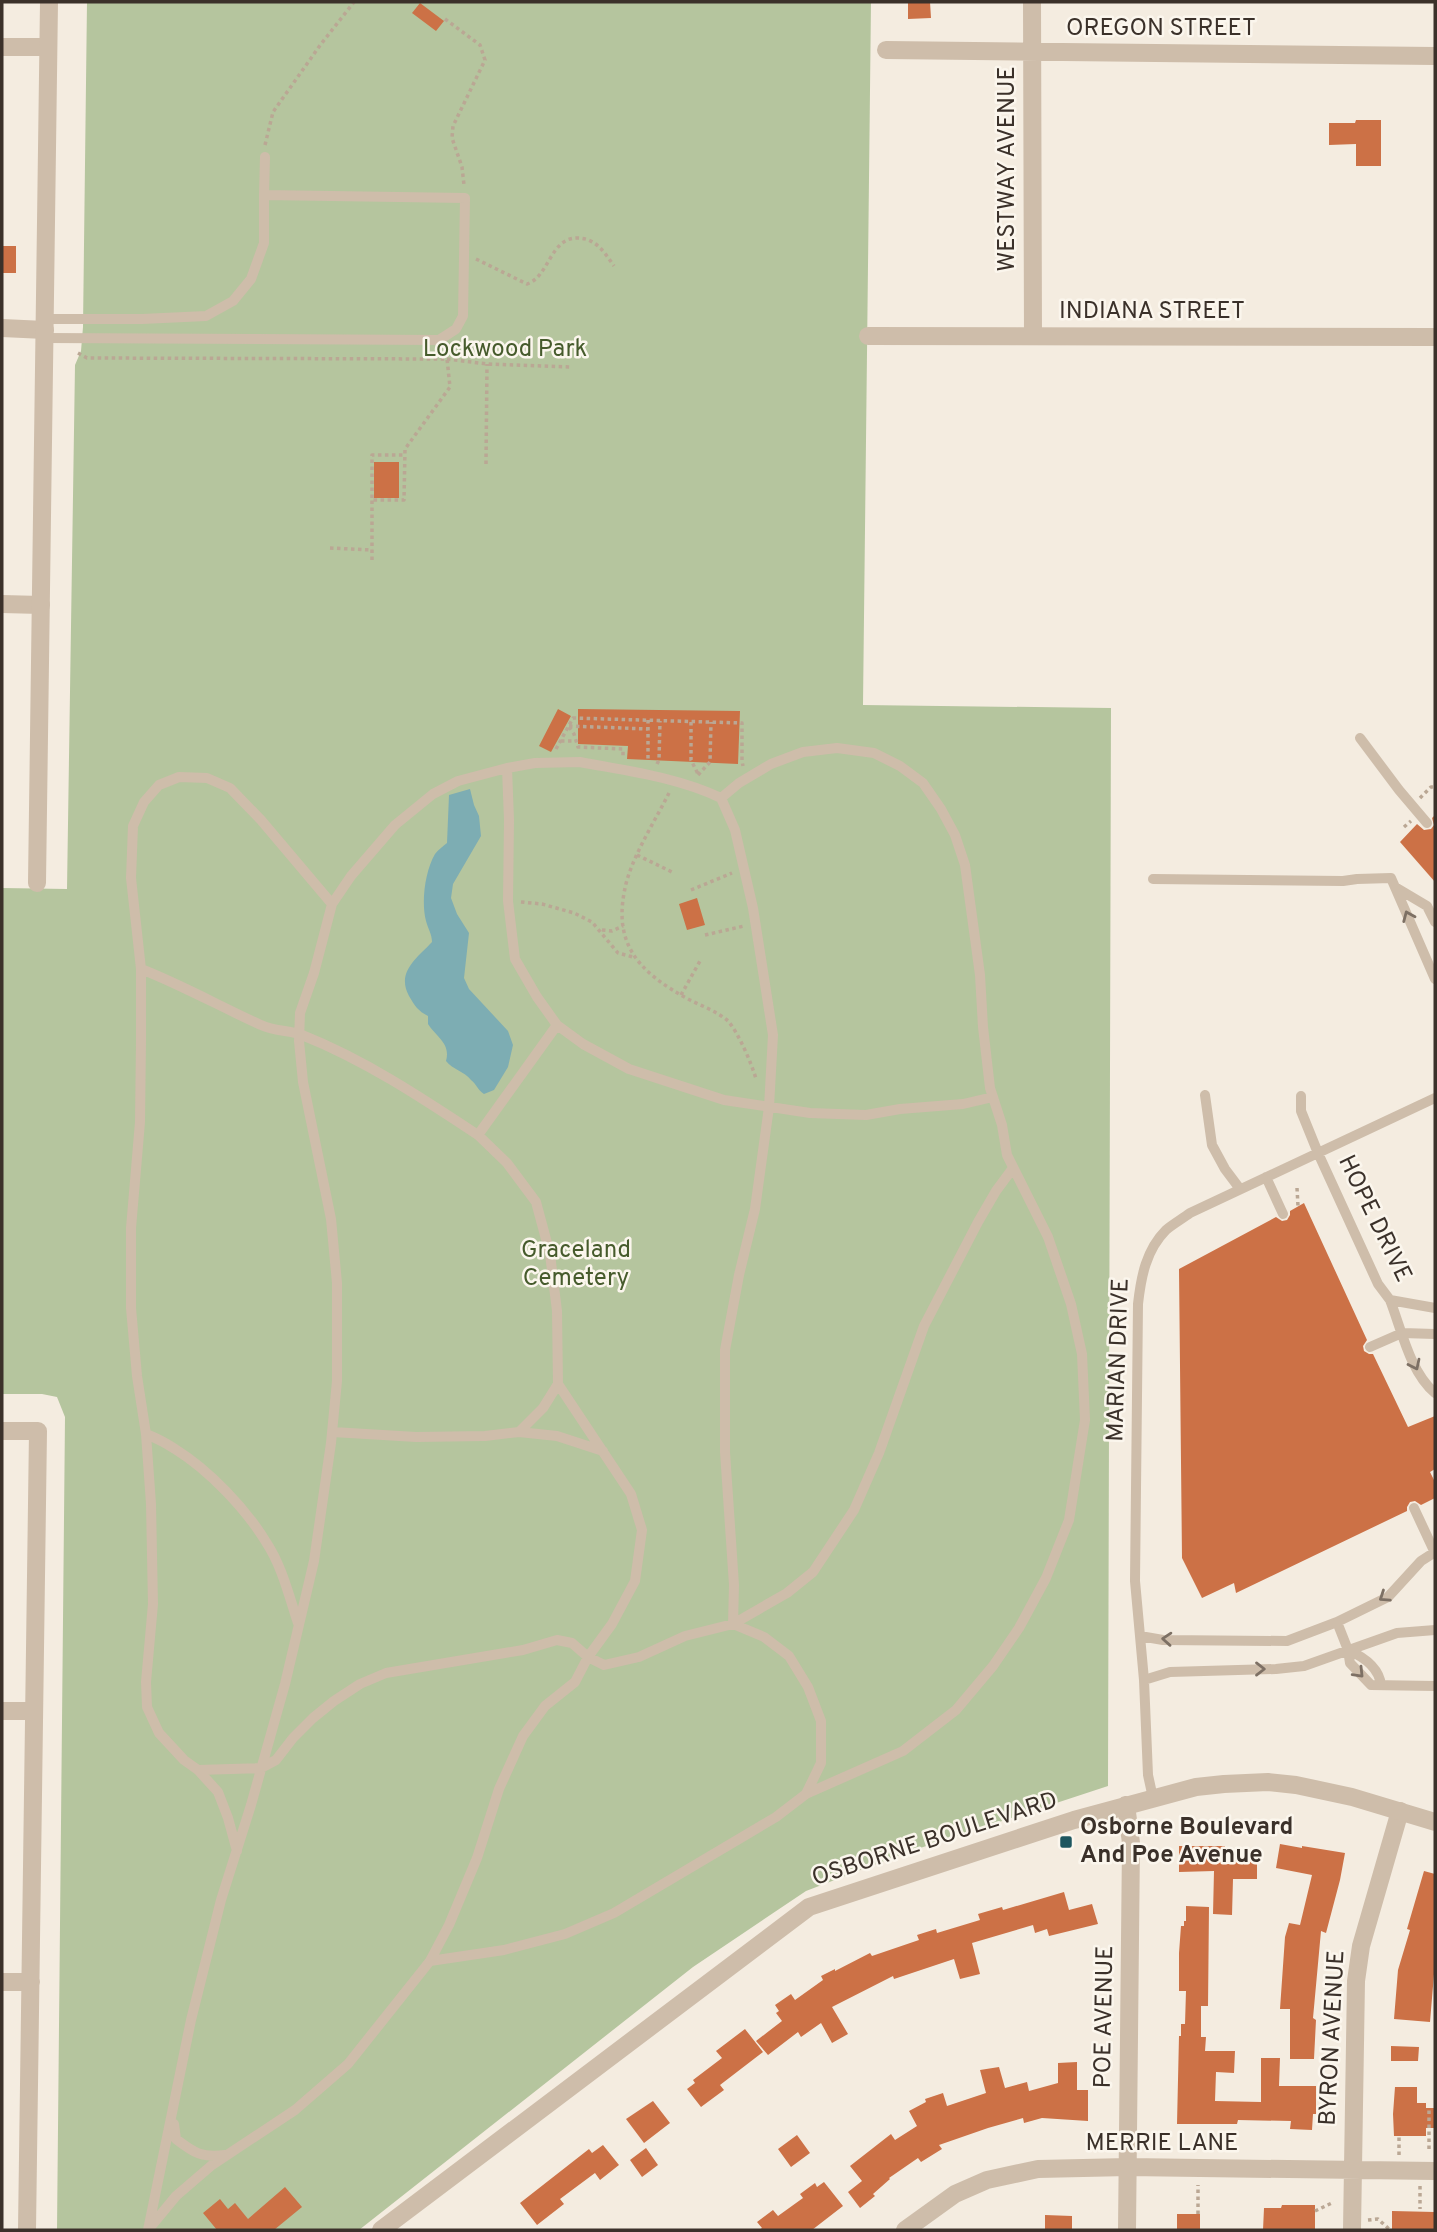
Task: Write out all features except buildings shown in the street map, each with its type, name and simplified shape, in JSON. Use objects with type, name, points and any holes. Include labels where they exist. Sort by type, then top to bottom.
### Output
[{"type":"street","points":[[37,883],[48,2]]},
{"type":"street","name":"WESTWAY AVENUE","points":[[1032,2],[1033,336]]},
{"type":"street","points":[[2,47],[48,47]]},
{"type":"street","name":"OREGON STREET","points":[[886,50],[1435,56]]},
{"type":"street","points":[[2,328],[45,329]]},
{"type":"street","name":"INDIANA STREET","points":[[869,336],[1435,337]]},
{"type":"street","points":[[2,604],[41,605]]},
{"type":"street","points":[[2,1431],[38,1431],[27,2230]]},
{"type":"street","points":[[2,1711],[34,1711]]},
{"type":"street","name":"OSBORNE BOULEVARD","points":[[381,2230],[809,1907],[1074,1820],[1196,1787],[1268,1782],[1324,1790],[1435,1822]]},
{"type":"street","name":"POE AVENUE","points":[[1126,1805],[1131,1843],[1127,2230]]},
{"type":"street","name":"BYRON AVENUE","points":[[1352,2225],[1356,1981],[1361,1946],[1400,1811]]},
{"type":"street","points":[[2,1982],[31,1982]]},
{"type":"street","name":"MERRIE LANE","points":[[905,2230],[956,2194],[1004,2175],[1038,2169],[1128,2167],[1435,2171]]},
{"type":"lane","points":[[45,329],[142,319],[206,316],[233,301],[251,279],[264,243],[265,157]]},
{"type":"lane","points":[[45,329],[439,340],[456,329],[463,316],[465,198],[264,195]]},
{"type":"lane","points":[[1360,738],[1427,823]]},
{"type":"lane","points":[[430,1961],[504,1950],[565,1934],[614,1913],[776,1817],[806,1794],[903,1751],[956,1710],[993,1667],[1019,1628],[1046,1578],[1069,1520],[1086,1420],[1082,1354],[1071,1304],[1048,1237],[1007,1155],[1002,1125],[993,1097],[965,865],[955,835],[942,809],[923,783],[900,766],[874,753],[837,748],[803,752],[771,764],[721,798]]},
{"type":"lane","points":[[148,2230],[191,2020],[222,1900],[261,1768],[314,1562],[332,1432],[337,1381],[336,1270],[331,1219],[303,1082],[300,1013],[314,973],[332,904],[351,876],[395,825],[433,794],[458,781],[535,763],[580,762],[650,775],[702,789],[721,798],[735,830],[756,923],[773,1035],[769,1107],[755,1209],[725,1350],[725,1452],[734,1585],[733,1624]]},
{"type":"lane","points":[[507,768],[508,901],[515,959],[557,1025],[583,1044],[629,1069],[724,1100],[810,1113],[866,1115],[900,1109],[963,1104],[993,1097]]},
{"type":"lane","points":[[237,1851],[218,1792],[159,1733],[147,1707],[146,1682],[153,1604],[146,1434],[131,1308],[131,1228],[140,1122],[141,969],[131,878],[133,826],[144,802],[159,785],[179,777],[207,778],[230,788],[261,820],[332,904]]},
{"type":"lane","points":[[1153,879],[1343,881],[1391,878],[1435,979]]},
{"type":"lane","points":[[1395,887],[1427,906],[1435,922]]},
{"type":"lane","points":[[141,969],[274,1031],[299,1034],[359,1062],[424,1099],[478,1135],[507,1163],[536,1202],[550,1254],[557,1311],[558,1384],[543,1408],[519,1432]]},
{"type":"lane","points":[[478,1135],[557,1025]]},
{"type":"lane","points":[[1205,1095],[1212,1145],[1240,1189]]},
{"type":"lane","name":"HOPE DRIVE","points":[[1301,1096],[1301,1111],[1318,1153],[1378,1284],[1390,1300],[1435,1308]]},
{"type":"lane","name":"MARIAN DRIVE","points":[[1153,1797],[1148,1774],[1144,1680],[1135,1581],[1138,1304],[1141,1274],[1151,1251],[1166,1230],[1190,1213],[1435,1098]]},
{"type":"lane","points":[[198,1770],[261,1768],[276,1760],[293,1738],[334,1701],[360,1684],[386,1673],[523,1650],[557,1640],[572,1643],[588,1657],[604,1665],[639,1657],[685,1636],[733,1624],[787,1593],[813,1572],[854,1510],[879,1453],[924,1326],[984,1212],[1013,1168]]},
{"type":"lane","points":[[1266,1177],[1283,1214]]},
{"type":"lane","points":[[1390,1300],[1412,1359],[1426,1385],[1435,1393]]},
{"type":"lane","points":[[1370,1347],[1402,1333],[1435,1334]]},
{"type":"lane","points":[[148,2230],[176,2196],[212,2165],[295,2110],[348,2064],[430,1961],[468,1880],[499,1789],[523,1736],[545,1706],[575,1682],[588,1657],[612,1624],[635,1581],[642,1530],[631,1494],[558,1384]]},
{"type":"lane","points":[[332,1432],[416,1437],[485,1436],[519,1432],[557,1436],[604,1451]]},
{"type":"lane","points":[[146,1434],[176,1448],[212,1477],[249,1519],[267,1543],[286,1584],[299,1626]]},
{"type":"lane","points":[[1140,1636],[1163,1640],[1287,1641],[1337,1622],[1388,1597],[1421,1561],[1435,1552],[1414,1508]]},
{"type":"lane","points":[[1337,1622],[1350,1663],[1371,1685],[1435,1686]]},
{"type":"lane","points":[[733,1624],[764,1637],[789,1657],[808,1686],[821,1721],[821,1763],[806,1794]]},
{"type":"lane","points":[[1144,1680],[1170,1672],[1304,1666],[1397,1633],[1435,1630]]},
{"type":"lane","points":[[173,2117],[176,2140],[190,2150],[208,2157],[228,2155]]},
{"type":"path","points":[[265,157],[265,138],[274,112],[354,2]]},
{"type":"path","points":[[445,19],[480,45],[485,60],[453,126],[452,138],[462,167],[465,198]]},
{"type":"path","points":[[464,258],[478,259],[527,285],[534,282],[560,245],[570,238],[583,238],[595,242],[614,266]]},
{"type":"path","points":[[78,353],[87,358],[447,359],[487,364],[570,367]]},
{"type":"path","points":[[372,500],[404,500],[404,449],[450,387],[447,359]]},
{"type":"path","points":[[486,464],[487,364]]},
{"type":"path","points":[[372,560],[372,455],[404,455]]},
{"type":"path","points":[[330,548],[372,550]]},
{"type":"path","points":[[555,750],[573,718],[742,723],[741,761],[748,778]]},
{"type":"path","points":[[636,762],[649,762],[648,720]]},
{"type":"path","points":[[650,775],[659,760],[660,721]]},
{"type":"path","points":[[691,722],[691,760],[702,789]]},
{"type":"path","points":[[698,775],[710,762],[711,722]]},
{"type":"path","points":[[569,726],[648,729]]},
{"type":"path","points":[[569,726],[578,747],[624,748],[623,761]]},
{"type":"path","points":[[561,741],[576,741]]},
{"type":"path","points":[[675,782],[637,855],[628,880],[622,906],[623,935],[633,957],[651,976],[728,1022],[752,1065],[757,1084],[771,1083]]},
{"type":"path","points":[[637,855],[672,872]]},
{"type":"path","points":[[691,890],[744,868]]},
{"type":"path","points":[[508,901],[542,904],[574,913],[593,922],[618,953],[633,957]]},
{"type":"path","points":[[705,936],[756,923]]},
{"type":"path","points":[[600,930],[612,931],[623,926]]},
{"type":"path","points":[[681,995],[700,961]]},
{"type":"path","points":[[1297,1188],[1298,1206]]},
{"type":"path","points":[[1429,2108],[1429,2149]]},
{"type":"path","points":[[1198,2168],[1198,2214]]},
{"type":"path","points":[[1315,2211],[1334,2202]]},
{"type":"path","points":[[1352,2225],[1378,2220],[1390,2230]]},
{"type":"green space","name":"Graceland Cemetery","points":[[87,2],[871,2],[863,705],[1111,708],[1108,1786],[905,1853],[806,1891],[693,1967],[359,2230],[57,2230],[65,1417],[57,1397],[42,1394],[2,1394],[2,888],[67,889],[75,365],[81,351],[83,327]]},
{"type":"water","points":[[470,789],[479,816],[481,836],[453,884],[451,898],[469,933],[464,978],[469,989],[508,1031],[513,1045],[508,1067],[494,1090],[484,1094],[468,1077],[446,1061],[445,1045],[428,1024],[428,1016],[411,1000],[405,980],[410,966],[432,942],[425,913],[425,887],[435,854],[447,843],[449,795]]},
{"type":"place","name":"Osborne Boulevard And Poe Avenue","points":[[1066,1842]]},
{"type":"park label","name":"Lockwood Park","points":[[505,350]]}]
